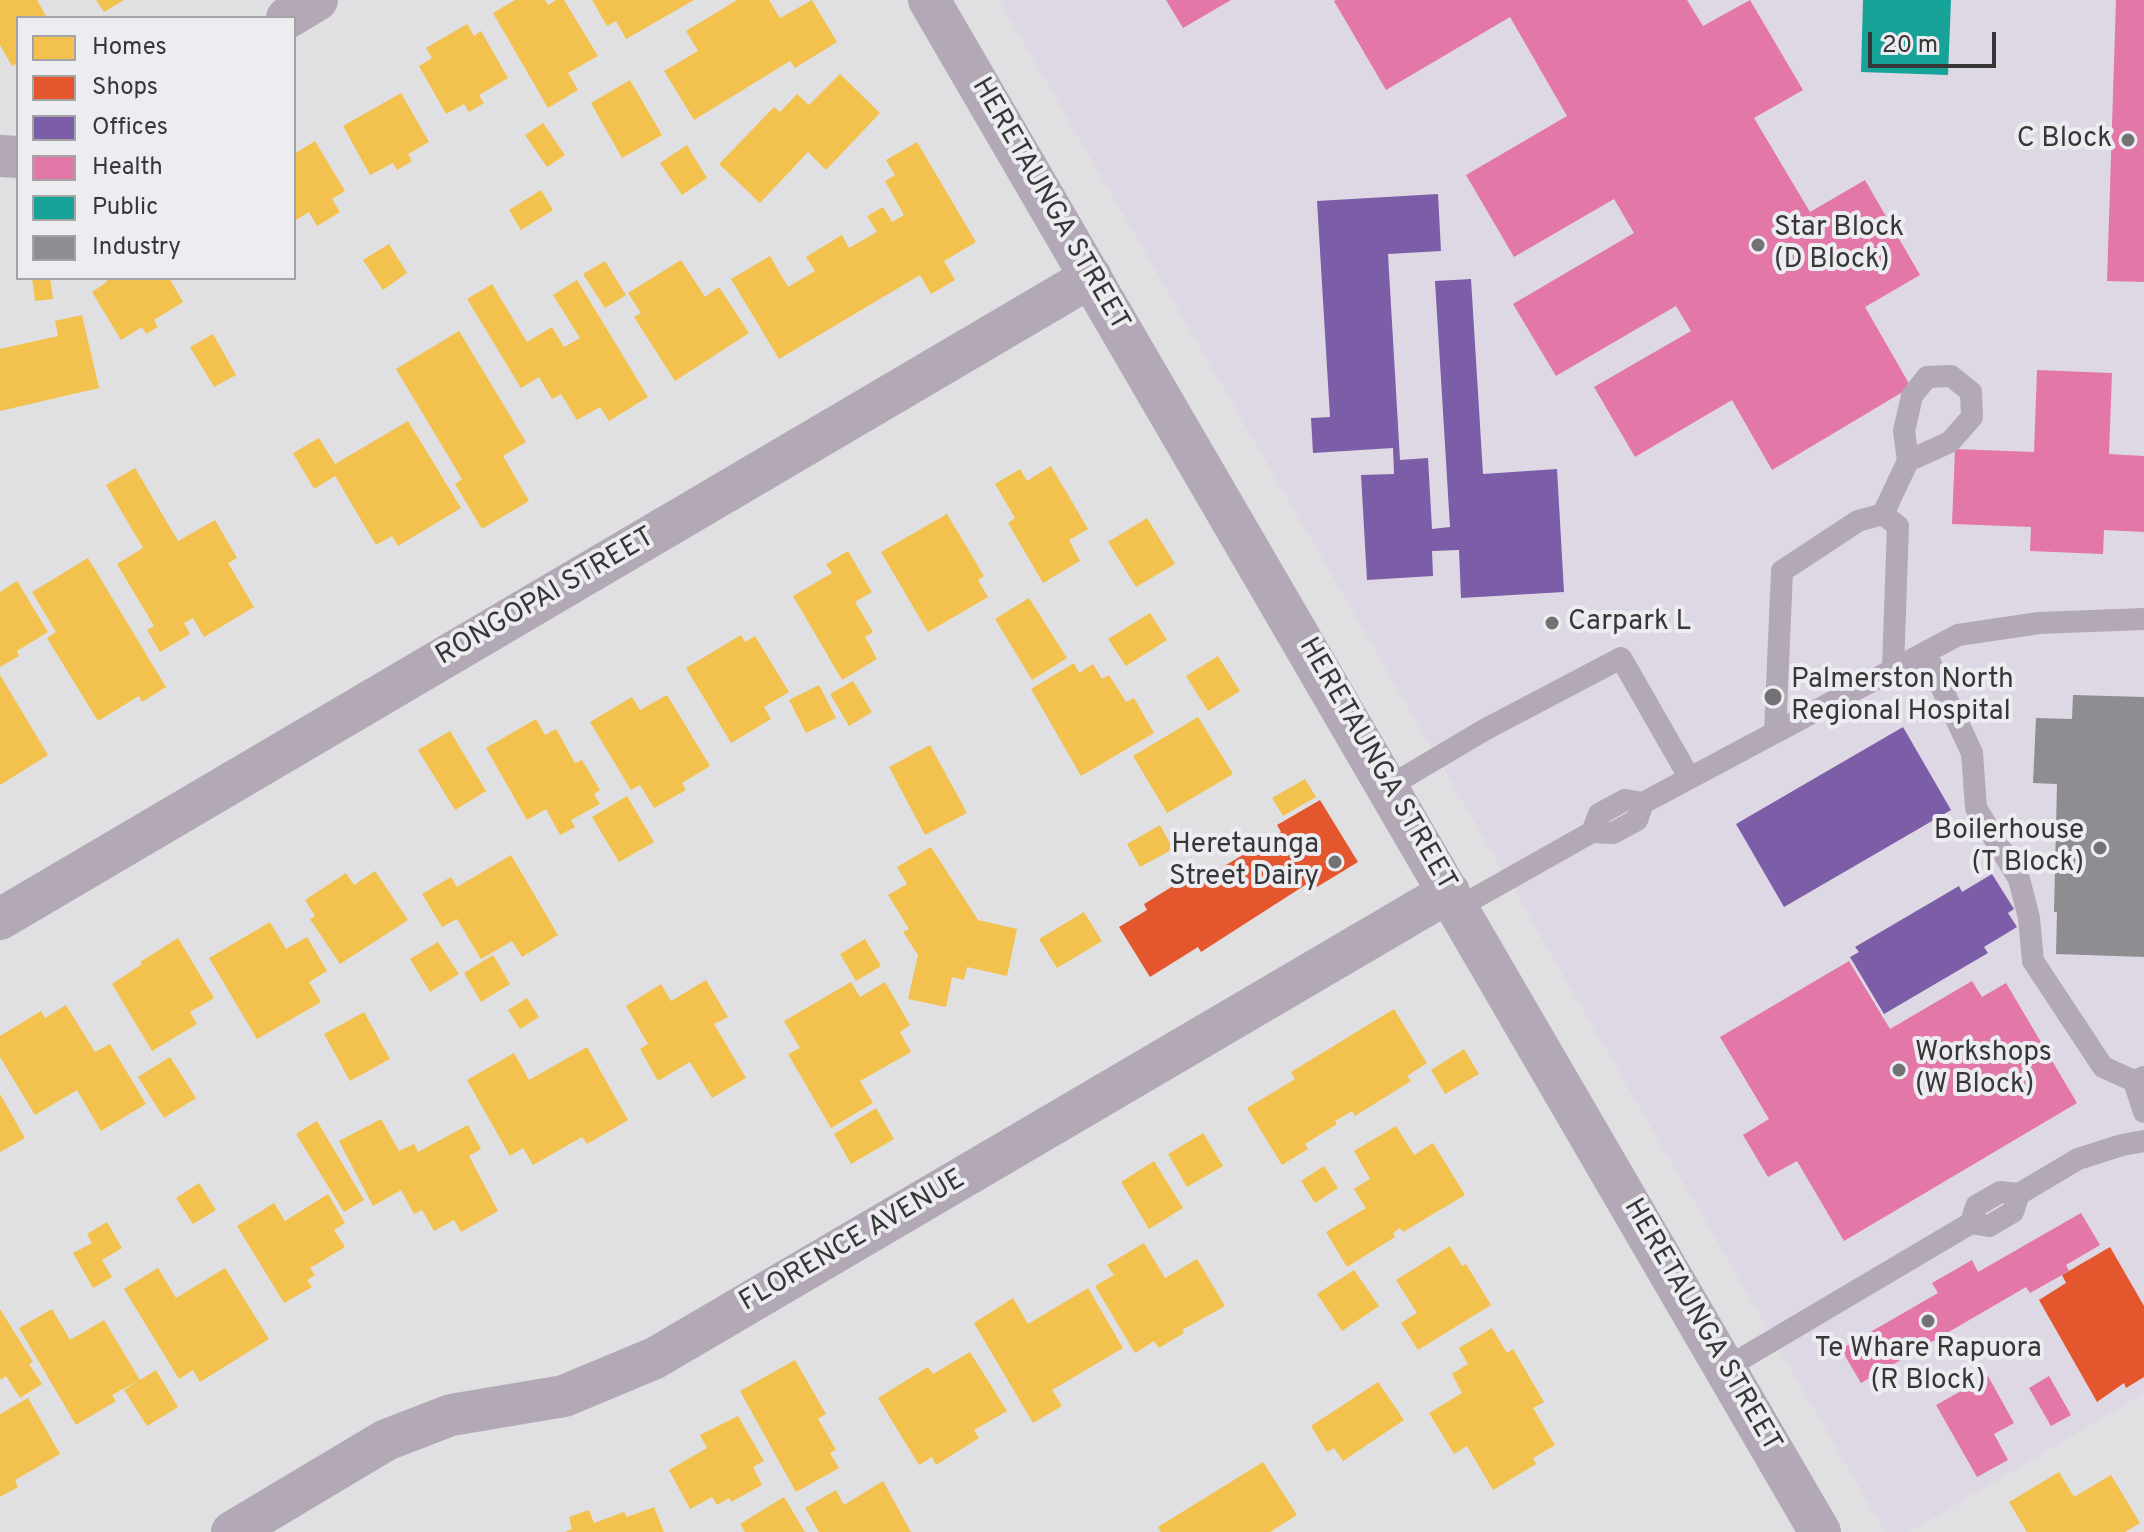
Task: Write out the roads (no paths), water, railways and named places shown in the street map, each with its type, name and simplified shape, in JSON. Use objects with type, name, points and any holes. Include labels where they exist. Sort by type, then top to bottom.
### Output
[{"type":"street","points":[[290,16],[317,0]]},
{"type":"street","name":"HERETAUNGA STREET","points":[[929,0],[1820,1532]]},
{"type":"street","name":"RONGOPAI STREET","points":[[0,919],[1091,277]]},
{"type":"street","name":"FLORENCE AVENUE","points":[[232,1532],[386,1440],[451,1415],[564,1396],[655,1358],[1454,900]]},
{"type":"lane","points":[[1775,733],[1782,571],[1858,521],[1883,514],[1908,461]]},
{"type":"lane","points":[[1883,514],[1898,526],[1893,668]]},
{"type":"lane","points":[[1454,900],[1592,832],[1613,833],[1637,820],[1643,803],[1958,635],[2039,623],[2144,619]]},
{"type":"lane","points":[[1926,654],[1972,753],[1976,808],[2019,879],[2029,918],[2033,961],[2103,1067],[2139,1079],[2144,1112]]},
{"type":"lane","points":[[1388,787],[1486,729],[1621,658],[1689,777]]},
{"type":"lane","points":[[1726,1368],[1971,1223],[1989,1226],[2013,1212],[2019,1194],[2078,1159],[2144,1141]]},
{"type":"place","name":"C Block","points":[[2128,140]]},
{"type":"place","name":"Star Block (D Block)","points":[[1758,245]]},
{"type":"place","name":"Carpark L","points":[[1552,623]]},
{"type":"place","name":"Palmerston North Regional Hospital","points":[[1773,697]]},
{"type":"place","name":"Boilerhouse (T Block)","points":[[2100,848]]},
{"type":"place","name":"Heretaunga Street Dairy","points":[[1335,862]]},
{"type":"place","name":"Workshops (W Block)","points":[[1899,1070]]},
{"type":"place","name":"Te Whare Rapuora (R Block)","points":[[1928,1321]]}]
